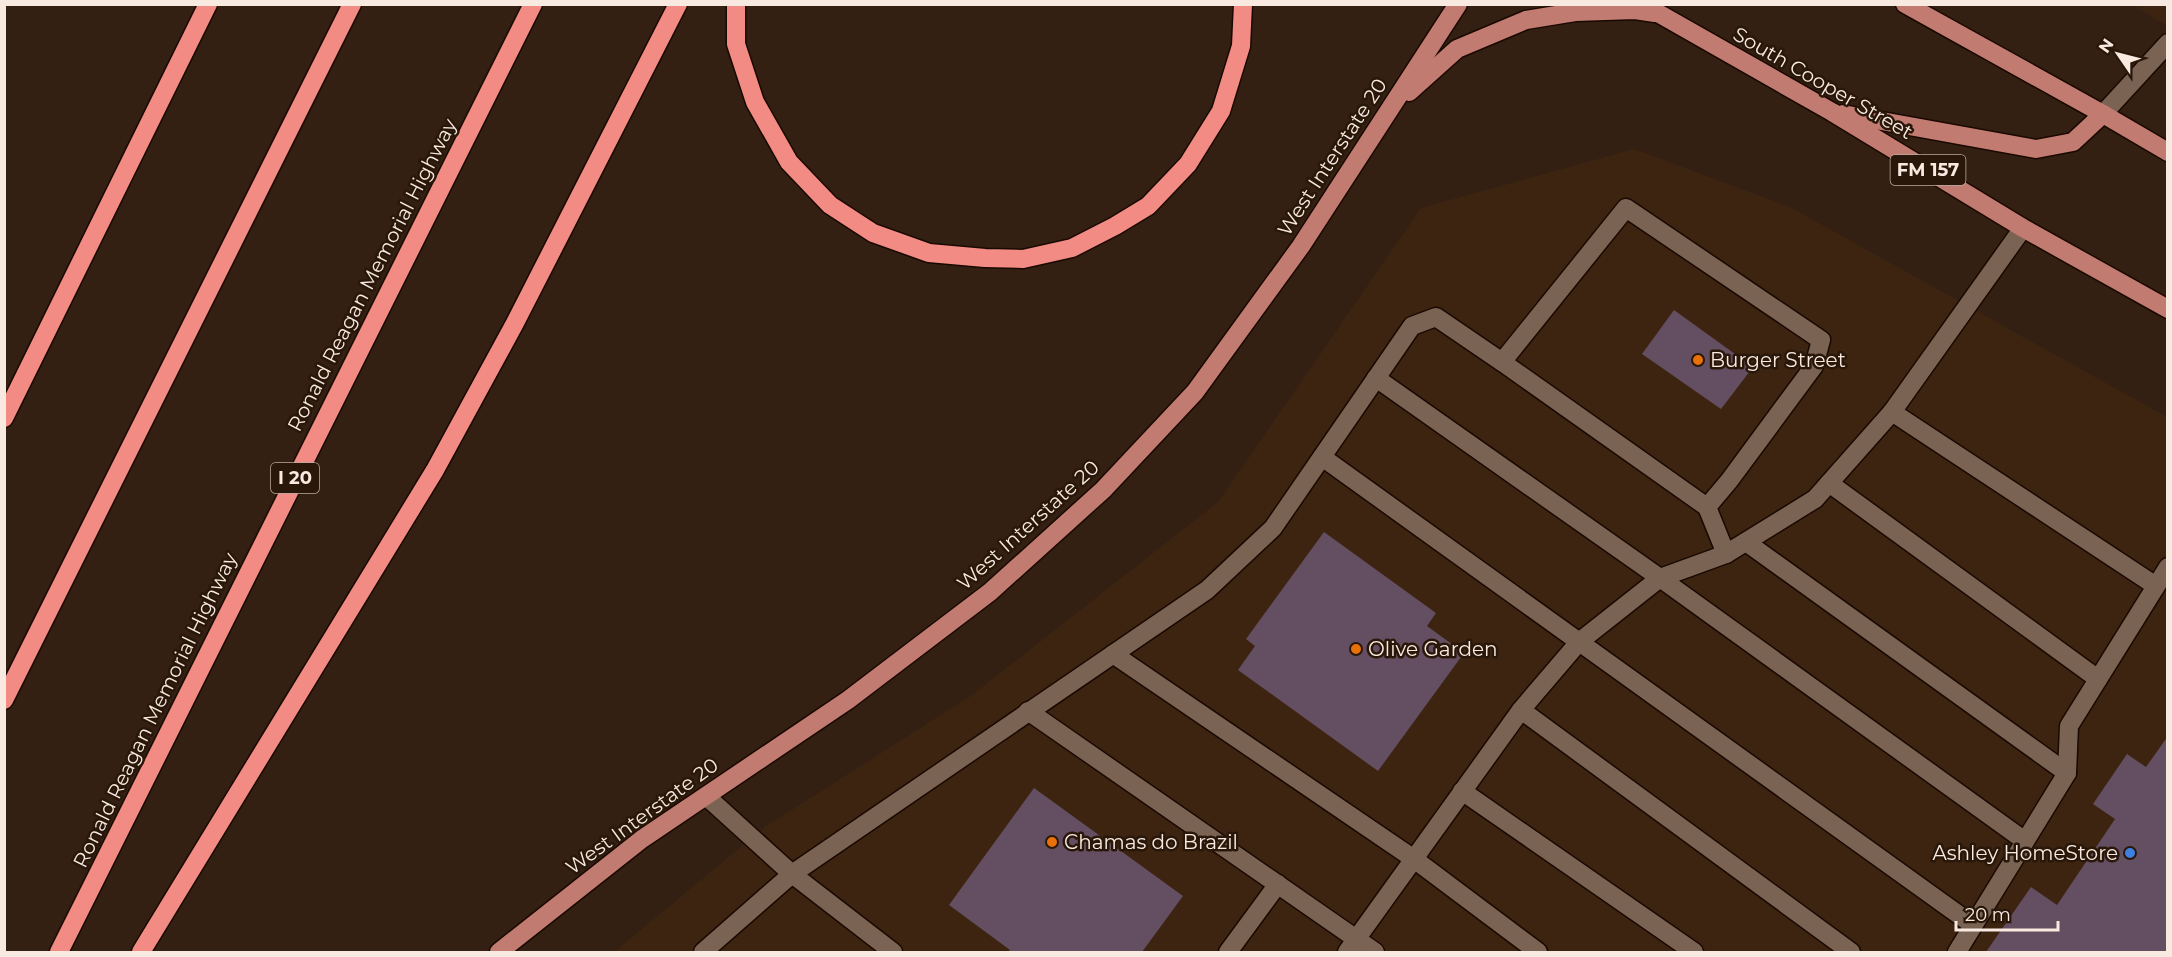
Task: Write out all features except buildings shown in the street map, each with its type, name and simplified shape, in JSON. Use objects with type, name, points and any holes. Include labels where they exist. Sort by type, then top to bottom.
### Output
[{"type":"highway","points":[[4,418],[208,4]]},
{"type":"highway","points":[[4,700],[352,4]]},
{"type":"highway","name":"Ronald Reagan Memorial Highway","points":[[59,952],[533,4]]},
{"type":"highway","points":[[141,952],[435,470],[515,323],[678,4]]},
{"type":"highway","points":[[736,4],[736,44],[755,102],[789,162],[830,205],[873,233],[929,253],[1023,259],[1072,248],[1115,226],[1148,206],[1188,164],[1221,111],[1240,46],[1243,4]]},
{"type":"main road","name":"West Interstate 20","points":[[499,952],[642,839],[848,700],[990,592],[1103,490],[1195,392],[1301,246],[1458,4]]},
{"type":"main road","points":[[1905,4],[2168,152]]},
{"type":"main road","points":[[1392,107],[1457,50],[1526,20],[1575,12],[1650,9]]},
{"type":"main road","name":"South Cooper Street","points":[[1650,9],[1832,112],[2023,228],[2168,309]]},
{"type":"main road","points":[[1832,112],[2036,149],[2073,142],[2103,114]]},
{"type":"street","points":[[2103,114],[2168,43]]},
{"type":"street","points":[[1502,362],[1626,208],[1821,339],[1814,366],[1729,481],[1707,507]]},
{"type":"street","points":[[1353,946],[1521,710],[1579,642],[1660,578],[1726,554],[1815,499],[1892,412],[2023,228]]},
{"type":"street","points":[[703,952],[792,874],[1208,590],[1273,528],[1412,326],[1436,317],[1707,507],[1726,554]]},
{"type":"street","points":[[1376,378],[1660,578],[2025,841]]},
{"type":"street","points":[[1892,412],[2156,586]]},
{"type":"street","points":[[1322,457],[1973,925]]},
{"type":"street","points":[[1829,483],[2098,679]]},
{"type":"street","points":[[1746,542],[2067,773]]},
{"type":"street","points":[[1957,952],[2067,773],[2069,726],[2168,567]]},
{"type":"street","points":[[1113,654],[1414,859],[1538,952]]},
{"type":"street","points":[[1521,710],[1851,952]]},
{"type":"street","points":[[1028,711],[1278,884],[1353,946],[1376,952]]},
{"type":"street","points":[[1462,792],[1694,952]]},
{"type":"street","points":[[706,796],[792,874],[893,952]]},
{"type":"street","points":[[1228,952],[1278,884]]},
{"type":"shaded area","points":[[2133,5],[2167,5],[2167,26]]},
{"type":"shaded area","points":[[1634,149],[1790,207],[2167,417],[2167,952],[614,952],[765,827],[972,695],[1218,502],[1421,208]]},
{"type":"place","name":"Burger Street","points":[[1698,360]]},
{"type":"place","name":"Olive Garden","points":[[1356,649]]},
{"type":"place","name":"Chamas do Brazil","points":[[1052,842]]},
{"type":"place","name":"Ashley HomeStore","points":[[2130,853]]}]
